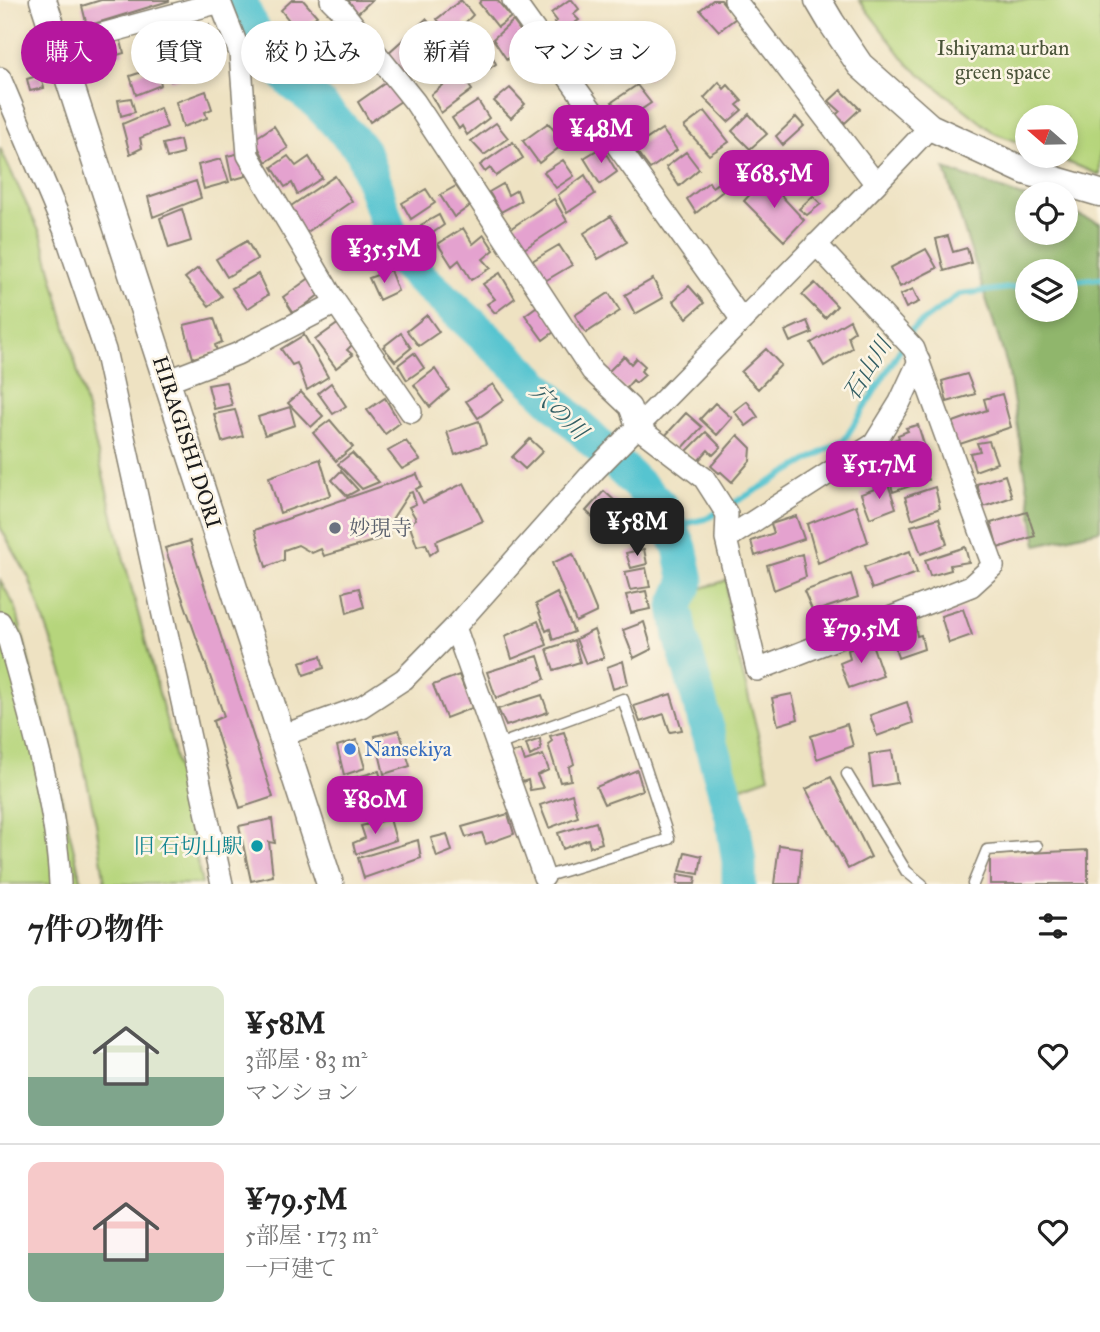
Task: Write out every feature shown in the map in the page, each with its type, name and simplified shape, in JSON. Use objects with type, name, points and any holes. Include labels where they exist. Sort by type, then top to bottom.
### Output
[{"type":"street","name":"HIRAGISHI DORI","points":[[43,0],[50,21]]},
{"type":"street","points":[[331,0],[415,102],[592,370],[629,407],[632,432]]},
{"type":"street","points":[[513,0],[743,320]]},
{"type":"street","points":[[734,0],[876,184]]},
{"type":"street","points":[[818,0],[860,65],[930,127],[1025,171],[1100,193]]},
{"type":"street","points":[[117,30],[219,1],[240,53],[248,155],[336,303],[411,412]]},
{"type":"street","points":[[0,78],[64,229],[105,349],[222,884]]},
{"type":"street","name":"HIRAGISHI DORI","points":[[70,84],[330,884]]},
{"type":"street","points":[[281,736],[360,707],[404,679],[455,627],[594,471],[930,127]]},
{"type":"street","points":[[632,432],[704,478],[723,506],[726,539],[757,670],[971,586],[993,566],[916,355],[816,244]]},
{"type":"street","points":[[167,381],[237,354],[336,303]]},
{"type":"street","points":[[726,539],[874,444],[900,402],[916,355]]},
{"type":"street","points":[[0,622],[8,638],[40,756],[59,857],[61,884]]},
{"type":"street","points":[[455,627],[544,877]]},
{"type":"lane","points":[[498,745],[622,699],[669,839],[544,877]]},
{"type":"lane","points":[[847,774],[906,871],[922,884]]},
{"type":"lane","points":[[973,884],[987,850],[1037,846]]},
{"type":"green space","name":"Ishiyama urban green space","points":[[859,0],[1100,0],[1100,175],[1078,166],[1078,105],[1015,105],[1015,141],[994,133],[908,64]]},
{"type":"green space","points":[[0,148],[42,237],[169,731],[202,884],[105,884],[96,823],[65,680],[29,578],[0,527]]},
{"type":"green space","points":[[945,169],[1015,194],[1015,245],[1078,245],[1078,215],[1100,223],[1100,530],[1037,545],[1008,368]]},
{"type":"green space","points":[[0,580],[16,608],[82,884],[0,884]]},
{"type":"green space","points":[[728,580],[727,598],[732,632],[769,777],[736,789],[720,729],[700,683],[684,626],[683,594]]},
{"type":"building","points":[[101,0],[169,0],[103,21],[86,21],[82,6]]},
{"type":"building","points":[[292,0],[303,0],[317,16],[311,21],[290,21],[281,10]]},
{"type":"building","points":[[348,0],[372,0],[358,13]]},
{"type":"building","points":[[461,0],[473,15],[467,21],[437,19]]},
{"type":"building","points":[[482,0],[497,0],[511,17],[498,27],[479,3]]},
{"type":"building","points":[[572,0],[579,9],[573,14],[579,20],[557,21],[551,13]]},
{"type":"building","points":[[713,0],[721,0],[736,18],[719,31],[700,10]]},
{"type":"building","points":[[509,25],[507,60],[495,42],[495,37]]},
{"type":"building","points":[[120,37],[124,53],[117,55],[117,38]]},
{"type":"building","points":[[399,43],[399,71],[387,54]]},
{"type":"building","points":[[388,81],[401,101],[370,122],[358,102]]},
{"type":"building","points":[[719,82],[724,89],[728,85],[742,101],[737,105],[742,110],[728,122],[704,98]]},
{"type":"building","points":[[28,84],[43,84],[44,88],[30,91]]},
{"type":"building","points":[[133,84],[161,84],[161,85],[136,95]]},
{"type":"building","points":[[444,84],[468,84],[472,90],[441,113],[431,95]]},
{"type":"building","points":[[637,85],[651,103],[626,120],[612,102]]},
{"type":"building","points":[[510,88],[525,104],[511,118],[494,101]]},
{"type":"building","points":[[841,90],[860,109],[845,123],[836,115],[840,111],[829,101]]},
{"type":"building","points":[[206,91],[212,109],[205,112],[207,118],[183,127],[176,102]]},
{"type":"building","points":[[131,98],[135,112],[121,116],[118,100]]},
{"type":"building","points":[[478,101],[489,118],[467,135],[462,126],[459,129],[452,118]]},
{"type":"building","points":[[574,106],[585,123],[571,135],[558,117]]},
{"type":"building","points":[[160,108],[167,127],[140,138],[142,148],[130,154],[122,124]]},
{"type":"building","points":[[705,111],[729,142],[709,155],[684,127]]},
{"type":"building","points":[[749,114],[767,134],[750,149],[732,131]]},
{"type":"building","points":[[796,117],[804,126],[783,145],[776,136]]},
{"type":"building","points":[[496,123],[508,138],[484,155],[471,141]]},
{"type":"building","points":[[548,123],[565,143],[539,163],[523,141]]},
{"type":"building","points":[[274,126],[288,148],[266,162],[254,139]]},
{"type":"building","points":[[662,129],[677,150],[650,169],[634,148]]},
{"type":"building","points":[[180,140],[183,154],[167,158],[163,144]]},
{"type":"building","points":[[513,142],[523,158],[496,176],[490,168],[485,172],[480,165]]},
{"type":"building","points":[[602,147],[617,172],[600,184],[584,158]]},
{"type":"building","points":[[686,152],[699,169],[679,186],[666,167]]},
{"type":"building","points":[[784,152],[802,173],[785,187],[767,164]]},
{"type":"building","points":[[241,153],[246,176],[232,180],[227,156]]},
{"type":"building","points":[[288,156],[296,166],[309,157],[322,178],[297,194],[292,183],[285,187],[272,167]]},
{"type":"building","points":[[221,159],[229,182],[204,189],[198,165]]},
{"type":"building","points":[[563,160],[574,176],[556,188],[544,172]]},
{"type":"building","points":[[585,175],[595,194],[567,213],[558,195]]},
{"type":"building","points":[[335,176],[352,201],[303,235],[288,208]]},
{"type":"building","points":[[765,178],[804,220],[784,241],[744,201]]},
{"type":"building","points":[[196,181],[201,198],[153,217],[148,197]]},
{"type":"building","points":[[709,182],[712,187],[718,183],[723,191],[696,213],[687,199]]},
{"type":"building","points":[[503,184],[508,195],[517,190],[521,201],[501,212],[489,192]]},
{"type":"building","points":[[456,186],[470,206],[454,217],[440,195]]},
{"type":"building","points":[[426,189],[435,203],[411,219],[402,203]]},
{"type":"building","points":[[813,196],[821,204],[807,215],[799,209]]},
{"type":"building","points":[[554,199],[567,221],[521,251],[507,231]]},
{"type":"building","points":[[182,209],[191,241],[169,248],[160,218]]},
{"type":"building","points":[[439,215],[444,225],[427,237],[421,225]]},
{"type":"building","points":[[611,216],[627,242],[598,259],[584,233]]},
{"type":"building","points":[[463,228],[473,244],[484,235],[494,250],[483,259],[491,268],[471,280],[459,260],[452,266],[438,244]]},
{"type":"building","points":[[948,236],[953,252],[967,248],[971,263],[944,271],[936,239]]},
{"type":"building","points":[[247,241],[257,259],[227,277],[216,259]]},
{"type":"building","points":[[559,245],[572,265],[545,281],[532,261]]},
{"type":"building","points":[[926,249],[937,268],[900,287],[890,268]]},
{"type":"building","points":[[198,268],[222,296],[209,306],[185,278]]},
{"type":"building","points":[[390,270],[398,291],[379,300],[369,278]]},
{"type":"building","points":[[500,273],[515,298],[495,313],[487,304],[495,299],[483,284]]},
{"type":"building","points":[[258,274],[268,295],[247,309],[232,288]]},
{"type":"building","points":[[311,277],[320,294],[294,314],[283,297]]},
{"type":"building","points":[[653,279],[663,298],[635,314],[625,295]]},
{"type":"building","points":[[815,283],[837,306],[825,318],[802,295]]},
{"type":"building","points":[[689,286],[704,303],[687,318],[673,301]]},
{"type":"building","points":[[913,289],[919,302],[906,308],[900,295]]},
{"type":"building","points":[[609,293],[620,311],[586,333],[575,315]]},
{"type":"building","points":[[540,304],[558,329],[543,340],[525,315]]},
{"type":"building","points":[[427,315],[439,332],[419,346],[407,331]]},
{"type":"building","points":[[214,318],[222,342],[215,345],[217,351],[193,358],[184,325]]},
{"type":"building","points":[[850,320],[855,331],[848,336],[852,348],[824,366],[811,343]]},
{"type":"building","points":[[807,321],[812,333],[790,342],[785,331]]},
{"type":"building","points":[[339,323],[354,343],[347,350],[353,355],[336,368],[315,340]]},
{"type":"building","points":[[401,333],[411,348],[395,361],[383,347]]},
{"type":"building","points":[[304,335],[328,377],[307,390],[297,363],[292,365],[281,349]]},
{"type":"building","points":[[766,349],[781,365],[758,389],[741,372]]},
{"type":"building","points":[[414,353],[424,368],[407,380],[398,365]]},
{"type":"building","points":[[624,356],[631,364],[636,358],[645,366],[641,371],[645,375],[636,383],[633,380],[625,389],[608,372]]},
{"type":"building","points":[[435,369],[449,390],[430,407],[414,385]]},
{"type":"building","points":[[967,374],[975,394],[947,402],[942,381]]},
{"type":"building","points":[[226,382],[232,405],[214,409],[208,385]]},
{"type":"building","points":[[331,383],[346,406],[333,414],[318,393]]},
{"type":"building","points":[[493,384],[504,400],[478,418],[466,401]]},
{"type":"building","points":[[301,392],[323,416],[311,427],[288,403]]},
{"type":"building","points":[[1002,394],[1011,427],[954,446],[948,424],[987,410],[984,399]]},
{"type":"building","points":[[385,398],[400,423],[385,434],[367,410]]},
{"type":"building","points":[[747,401],[758,417],[746,426],[734,411]]},
{"type":"building","points":[[715,403],[732,418],[717,435],[700,419]]},
{"type":"building","points":[[290,407],[295,425],[265,435],[258,417]]},
{"type":"building","points":[[235,410],[243,436],[222,442],[214,414]]},
{"type":"building","points":[[686,413],[702,427],[680,451],[664,437]]},
{"type":"building","points":[[330,420],[353,447],[336,461],[313,433]]},
{"type":"building","points":[[479,421],[486,444],[455,455],[447,432]]},
{"type":"building","points":[[918,425],[926,451],[899,461],[891,441],[908,431],[906,428]]},
{"type":"building","points":[[706,432],[721,447],[713,455],[708,450],[698,461],[687,451]]},
{"type":"building","points":[[738,435],[751,448],[750,461],[732,482],[711,466]]},
{"type":"building","points":[[530,439],[543,451],[525,469],[512,457]]},
{"type":"building","points":[[406,441],[420,460],[402,469],[388,451]]},
{"type":"building","points":[[989,441],[997,463],[975,471],[970,453],[980,451],[977,443]]},
{"type":"building","points":[[352,453],[379,482],[362,489],[338,464]]},
{"type":"building","points":[[920,458],[928,480],[893,492],[887,470]]},
{"type":"building","points":[[320,459],[331,495],[280,513],[269,477]]},
{"type":"building","points":[[341,471],[358,490],[347,496],[332,480]]},
{"type":"building","points":[[417,474],[422,486],[416,489],[423,503],[464,483],[483,521],[436,541],[438,549],[430,555],[426,544],[417,546],[409,524],[416,519],[409,507],[416,504],[412,492],[387,527],[390,536],[324,556],[321,549],[312,553],[298,545],[284,550],[284,560],[266,567],[255,530]]},
{"type":"building","points":[[1005,475],[1012,497],[983,507],[977,484]]},
{"type":"building","points":[[888,484],[896,508],[870,518],[861,494]]},
{"type":"building","points":[[935,487],[940,508],[912,519],[905,497]]},
{"type":"building","points":[[604,491],[625,510],[606,529],[586,511]]},
{"type":"building","points":[[856,505],[868,542],[818,563],[807,524]]},
{"type":"building","points":[[1027,512],[1035,536],[998,548],[991,523]]},
{"type":"building","points":[[631,513],[649,528],[635,542],[619,526]]},
{"type":"building","points":[[796,516],[804,539],[755,556],[751,541],[774,533],[771,524]]},
{"type":"building","points":[[939,518],[947,544],[921,554],[911,526]]},
{"type":"building","points":[[190,541],[273,797],[240,808],[213,721],[224,716],[165,548]]},
{"type":"building","points":[[965,547],[969,562],[950,565],[951,570],[930,576],[925,560]]},
{"type":"building","points":[[644,549],[647,564],[631,568],[626,553]]},
{"type":"building","points":[[910,551],[917,573],[872,589],[864,567]]},
{"type":"building","points":[[573,554],[597,612],[576,622],[552,563]]},
{"type":"building","points":[[802,554],[806,577],[774,590],[767,565]]},
{"type":"building","points":[[646,568],[650,587],[630,590],[625,572]]},
{"type":"building","points":[[851,574],[858,597],[813,612],[804,591]]},
{"type":"building","points":[[359,588],[364,607],[347,613],[343,592]]},
{"type":"building","points":[[646,591],[650,609],[631,613],[626,595]]},
{"type":"building","points":[[557,593],[574,632],[553,640],[550,629],[546,631],[536,604]]},
{"type":"building","points":[[963,609],[972,635],[949,643],[941,616]]},
{"type":"building","points":[[538,621],[547,645],[512,659],[505,636]]},
{"type":"building","points":[[644,622],[652,649],[634,658],[623,630]]},
{"type":"building","points":[[915,625],[917,636],[921,635],[924,649],[898,658],[893,639],[909,634],[908,628]]},
{"type":"building","points":[[594,630],[604,658],[586,664],[576,639]]},
{"type":"building","points":[[574,640],[580,662],[554,670],[547,649]]},
{"type":"building","points":[[871,641],[883,676],[849,688],[840,663],[850,659],[848,650]]},
{"type":"building","points":[[321,656],[324,668],[304,675],[300,662]]},
{"type":"building","points":[[538,656],[545,679],[496,698],[487,672]]},
{"type":"building","points":[[623,661],[628,684],[613,689],[607,667]]},
{"type":"building","points":[[459,675],[472,708],[446,718],[433,685]]},
{"type":"building","points":[[671,694],[682,730],[670,732],[664,714],[640,722],[634,706]]},
{"type":"building","points":[[792,694],[798,719],[778,725],[772,698]]},
{"type":"building","points":[[542,695],[548,712],[506,726],[498,709]]},
{"type":"building","points":[[907,702],[913,723],[877,736],[870,715]]},
{"type":"building","points":[[847,724],[853,746],[817,759],[811,736]]},
{"type":"building","points":[[399,730],[410,766],[384,774],[375,736]]},
{"type":"building","points":[[564,732],[574,764],[569,767],[571,780],[560,782],[548,744],[552,741],[550,736]]},
{"type":"building","points":[[540,739],[541,750],[530,756],[526,744]]},
{"type":"building","points":[[357,740],[365,768],[344,775],[337,746]]},
{"type":"building","points":[[521,751],[525,761],[543,755],[549,770],[537,775],[543,788],[530,790],[528,780],[522,782],[511,753]]},
{"type":"building","points":[[892,751],[897,783],[873,787],[869,754]]},
{"type":"building","points":[[637,770],[643,790],[604,804],[596,787]]},
{"type":"building","points":[[379,771],[388,809],[360,817],[350,779]]},
{"type":"building","points":[[831,777],[871,857],[848,869],[806,789]]},
{"type":"building","points":[[572,794],[578,817],[549,828],[540,805]]},
{"type":"building","points":[[508,814],[514,834],[486,844],[482,833],[466,837],[462,827]]},
{"type":"building","points":[[272,819],[275,843],[269,842],[273,876],[251,881],[239,826]]},
{"type":"building","points":[[390,819],[396,840],[356,854],[353,843],[365,838],[361,826]]},
{"type":"building","points":[[596,822],[602,843],[590,847],[588,839],[563,849],[558,833]]},
{"type":"building","points":[[447,834],[452,851],[437,857],[431,838]]},
{"type":"building","points":[[418,840],[421,858],[364,878],[358,858]]},
{"type":"building","points":[[779,845],[802,848],[799,884],[774,884]]},
{"type":"building","points":[[1088,850],[1088,884],[990,884],[990,855]]},
{"type":"building","points":[[685,852],[702,856],[699,874],[680,871]]},
{"type":"building","points":[[678,874],[696,877],[695,884],[677,884]]},
{"type":"waterway","name":"穴の川","points":[[240,0],[267,55],[293,83],[317,102],[363,151],[398,257],[517,366],[660,506],[680,548],[687,581],[676,606],[681,637],[732,816],[739,862],[739,884]]},
{"type":"waterway","name":"石山川","points":[[1078,281],[1100,278]]},
{"type":"waterway","name":"石山川","points":[[908,336],[912,329],[960,294],[1015,287]]},
{"type":"waterway","name":"石山川","points":[[670,527],[706,519],[845,439],[903,345]]},
{"type":"place","name":"妙現寺","points":[[335,528]]},
{"type":"place","name":"Nansekiya","points":[[350,749]]},
{"type":"place","name":"旧 石切山駅","points":[[257,846]]}]
